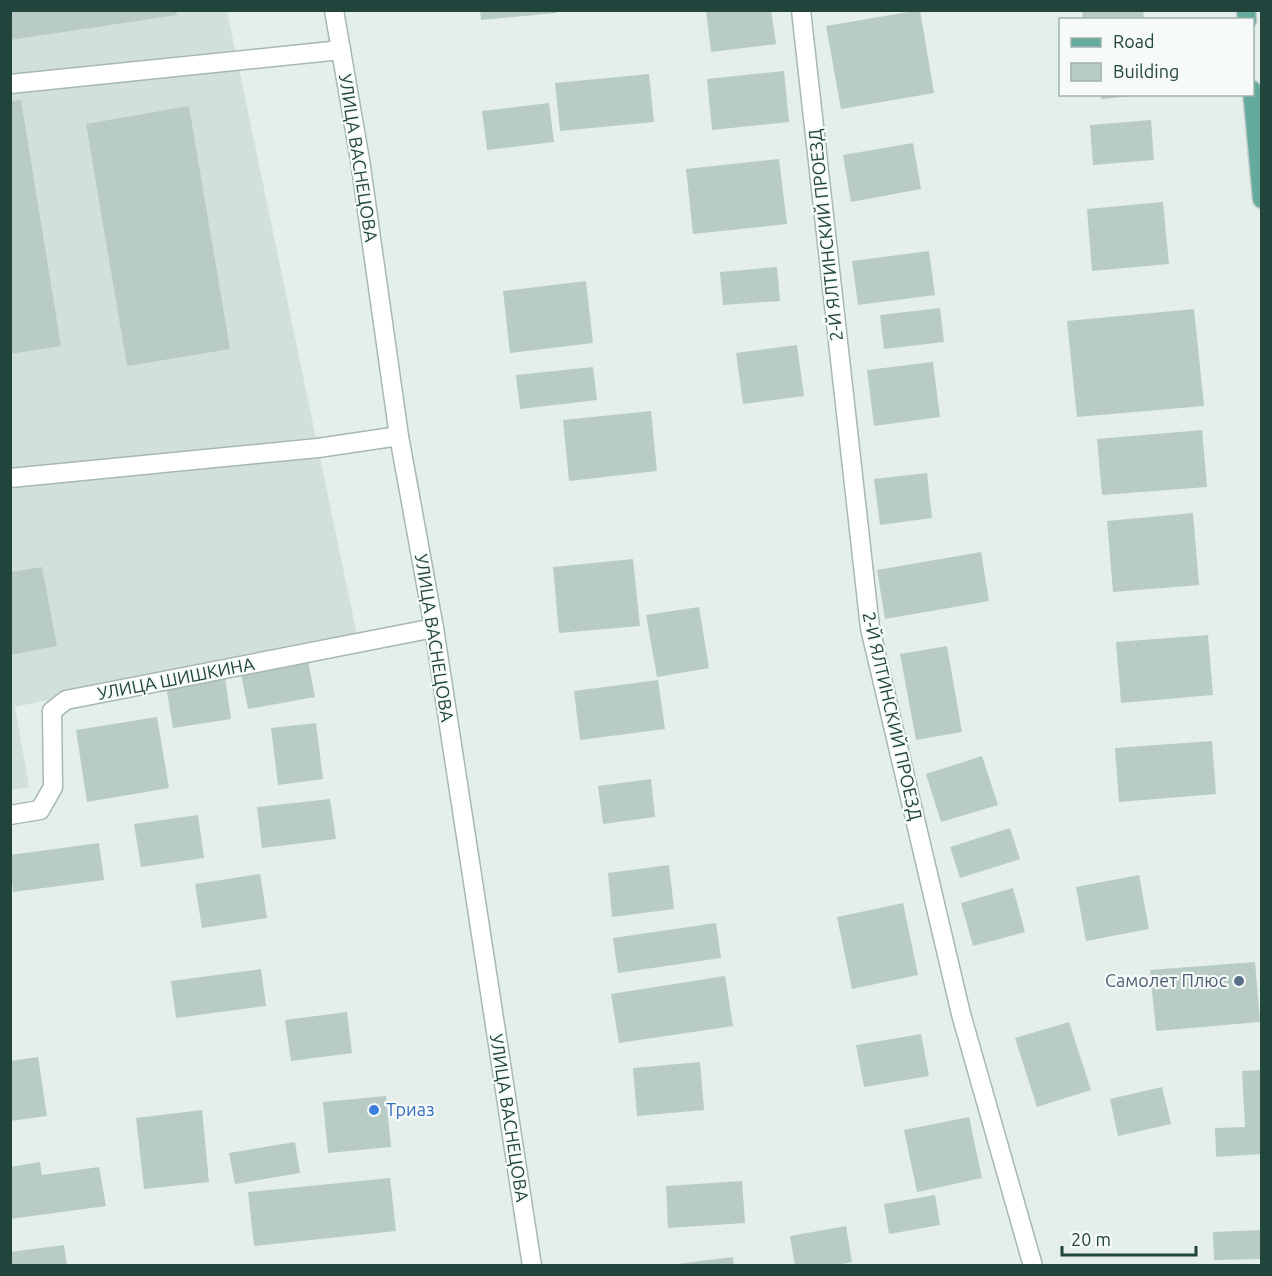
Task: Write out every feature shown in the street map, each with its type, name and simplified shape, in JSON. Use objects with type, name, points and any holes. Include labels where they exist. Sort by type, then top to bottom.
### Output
[{"type":"main road","points":[[1253,96],[1262,199]]},
{"type":"street","name":"УЛИЦА ВАСНЕЦОВА","points":[[334,10],[360,160],[399,436],[434,628],[532,1266]]},
{"type":"street","name":"2-Й ЯЛТИНСКИЙ ПРОЕЗД","points":[[801,10],[870,628],[961,1014],[1034,1266]]},
{"type":"street","points":[[10,84],[341,50]]},
{"type":"street","points":[[10,478],[318,448],[399,436]]},
{"type":"street","name":"УЛИЦА ШИШКИНА","points":[[10,815],[40,810],[53,787],[52,711],[66,700],[434,628]]},
{"type":"shaded area","points":[[11,11],[227,11],[357,635],[15,707],[29,787],[11,790]]},
{"type":"building","points":[[10,10],[176,10],[177,15],[10,40]]},
{"type":"building","points":[[480,10],[555,10],[556,13],[481,20]]},
{"type":"building","points":[[706,10],[771,10],[776,44],[711,52]]},
{"type":"building","points":[[920,10],[934,93],[841,109],[826,26]]},
{"type":"building","points":[[1082,10],[1143,10],[1144,18],[1083,18]]},
{"type":"building","points":[[784,71],[789,122],[712,130],[707,79]]},
{"type":"building","points":[[649,74],[654,122],[560,131],[555,83]]},
{"type":"building","points":[[1101,96],[1133,96],[1101,99]]},
{"type":"building","points":[[21,100],[61,346],[10,354],[10,101]]},
{"type":"building","points":[[549,103],[554,142],[487,150],[482,111]]},
{"type":"building","points":[[189,106],[230,349],[127,366],[86,124]]},
{"type":"building","points":[[1151,120],[1154,160],[1093,165],[1090,125]]},
{"type":"building","points":[[913,143],[921,189],[851,202],[843,155]]},
{"type":"building","points":[[779,159],[787,224],[693,234],[686,169]]},
{"type":"building","points":[[1163,202],[1169,264],[1092,271],[1087,209]]},
{"type":"building","points":[[929,251],[935,295],[858,305],[852,261]]},
{"type":"building","points":[[777,267],[780,301],[723,305],[720,272]]},
{"type":"building","points":[[586,281],[593,343],[510,353],[503,291]]},
{"type":"building","points":[[940,308],[944,342],[884,349],[880,315]]},
{"type":"building","points":[[1194,309],[1204,406],[1077,417],[1067,321]]},
{"type":"building","points":[[797,345],[804,396],[743,404],[736,353]]},
{"type":"building","points":[[933,362],[940,417],[874,426],[867,370]]},
{"type":"building","points":[[593,367],[597,400],[520,409],[516,375]]},
{"type":"building","points":[[651,411],[657,471],[569,481],[563,420]]},
{"type":"building","points":[[1202,430],[1207,487],[1102,495],[1097,439]]},
{"type":"building","points":[[927,473],[932,518],[880,525],[874,479]]},
{"type":"building","points":[[1193,513],[1199,585],[1113,592],[1107,521]]},
{"type":"building","points":[[981,552],[989,601],[885,619],[877,570]]},
{"type":"building","points":[[633,559],[640,626],[559,633],[553,567]]},
{"type":"building","points":[[42,567],[57,646],[10,655],[10,572]]},
{"type":"building","points":[[699,607],[709,668],[657,677],[646,615]]},
{"type":"building","points":[[1208,635],[1213,695],[1121,703],[1116,642]]},
{"type":"building","points":[[947,646],[962,732],[916,740],[900,654]]},
{"type":"building","points":[[307,656],[315,697],[248,709],[240,669]]},
{"type":"building","points":[[225,677],[231,719],[173,728],[166,686]]},
{"type":"building","points":[[658,680],[665,729],[580,740],[574,691]]},
{"type":"building","points":[[157,717],[169,788],[87,802],[76,730]]},
{"type":"building","points":[[316,723],[323,779],[278,785],[271,728]]},
{"type":"building","points":[[1212,741],[1216,794],[1119,802],[1115,748]]},
{"type":"building","points":[[982,756],[998,805],[941,822],[926,774]]},
{"type":"building","points":[[651,779],[655,817],[603,824],[598,786]]},
{"type":"building","points":[[330,799],[336,839],[262,848],[257,807]]},
{"type":"building","points":[[198,815],[204,858],[141,867],[134,824]]},
{"type":"building","points":[[1010,828],[1020,859],[960,878],[950,847]]},
{"type":"building","points":[[99,843],[104,880],[13,892],[10,855]]},
{"type":"building","points":[[669,865],[674,909],[612,917],[608,873]]},
{"type":"building","points":[[260,874],[267,918],[202,928],[195,884]]},
{"type":"building","points":[[1139,875],[1149,929],[1086,941],[1076,887]]},
{"type":"building","points":[[1013,888],[1025,932],[973,946],[961,903]]},
{"type":"building","points":[[903,903],[918,975],[852,989],[837,917]]},
{"type":"building","points":[[716,923],[721,958],[618,973],[613,938]]},
{"type":"building","points":[[1255,962],[1260,1022],[1156,1031],[1150,970]]},
{"type":"building","points":[[261,969],[266,1006],[176,1018],[171,981]]},
{"type":"building","points":[[725,976],[733,1026],[619,1043],[611,994]]},
{"type":"building","points":[[347,1012],[352,1053],[291,1061],[285,1020]]},
{"type":"building","points":[[1069,1022],[1091,1090],[1037,1107],[1015,1038]]},
{"type":"building","points":[[921,1034],[929,1076],[864,1087],[856,1045]]},
{"type":"building","points":[[38,1057],[47,1116],[10,1121],[10,1061]]},
{"type":"building","points":[[700,1062],[704,1110],[637,1116],[633,1068]]},
{"type":"building","points":[[1262,1070],[1262,1154],[1216,1157],[1215,1128],[1245,1127],[1242,1071]]},
{"type":"building","points":[[1162,1087],[1171,1124],[1118,1136],[1110,1099]]},
{"type":"building","points":[[386,1096],[391,1147],[328,1153],[323,1102]]},
{"type":"building","points":[[202,1110],[209,1182],[144,1189],[136,1118]]},
{"type":"building","points":[[969,1117],[982,1178],[917,1192],[904,1130]]},
{"type":"building","points":[[295,1142],[300,1173],[235,1184],[229,1153]]},
{"type":"building","points":[[40,1162],[42,1175],[99,1167],[106,1206],[10,1219],[10,1167]]},
{"type":"building","points":[[390,1178],[396,1231],[254,1246],[248,1192]]},
{"type":"building","points":[[742,1181],[745,1223],[668,1228],[666,1186]]},
{"type":"building","points":[[935,1195],[940,1225],[889,1234],[884,1204]]},
{"type":"building","points":[[846,1226],[852,1262],[831,1266],[795,1266],[790,1236]]},
{"type":"building","points":[[1262,1230],[1262,1259],[1214,1260],[1213,1232]]},
{"type":"building","points":[[64,1245],[67,1266],[10,1266],[10,1252]]},
{"type":"building","points":[[733,1257],[734,1266],[677,1266],[677,1264]]},
{"type":"place","name":"Самолет Плюс","points":[[1239,981]]},
{"type":"place","name":"Триаз","points":[[374,1110]]}]
